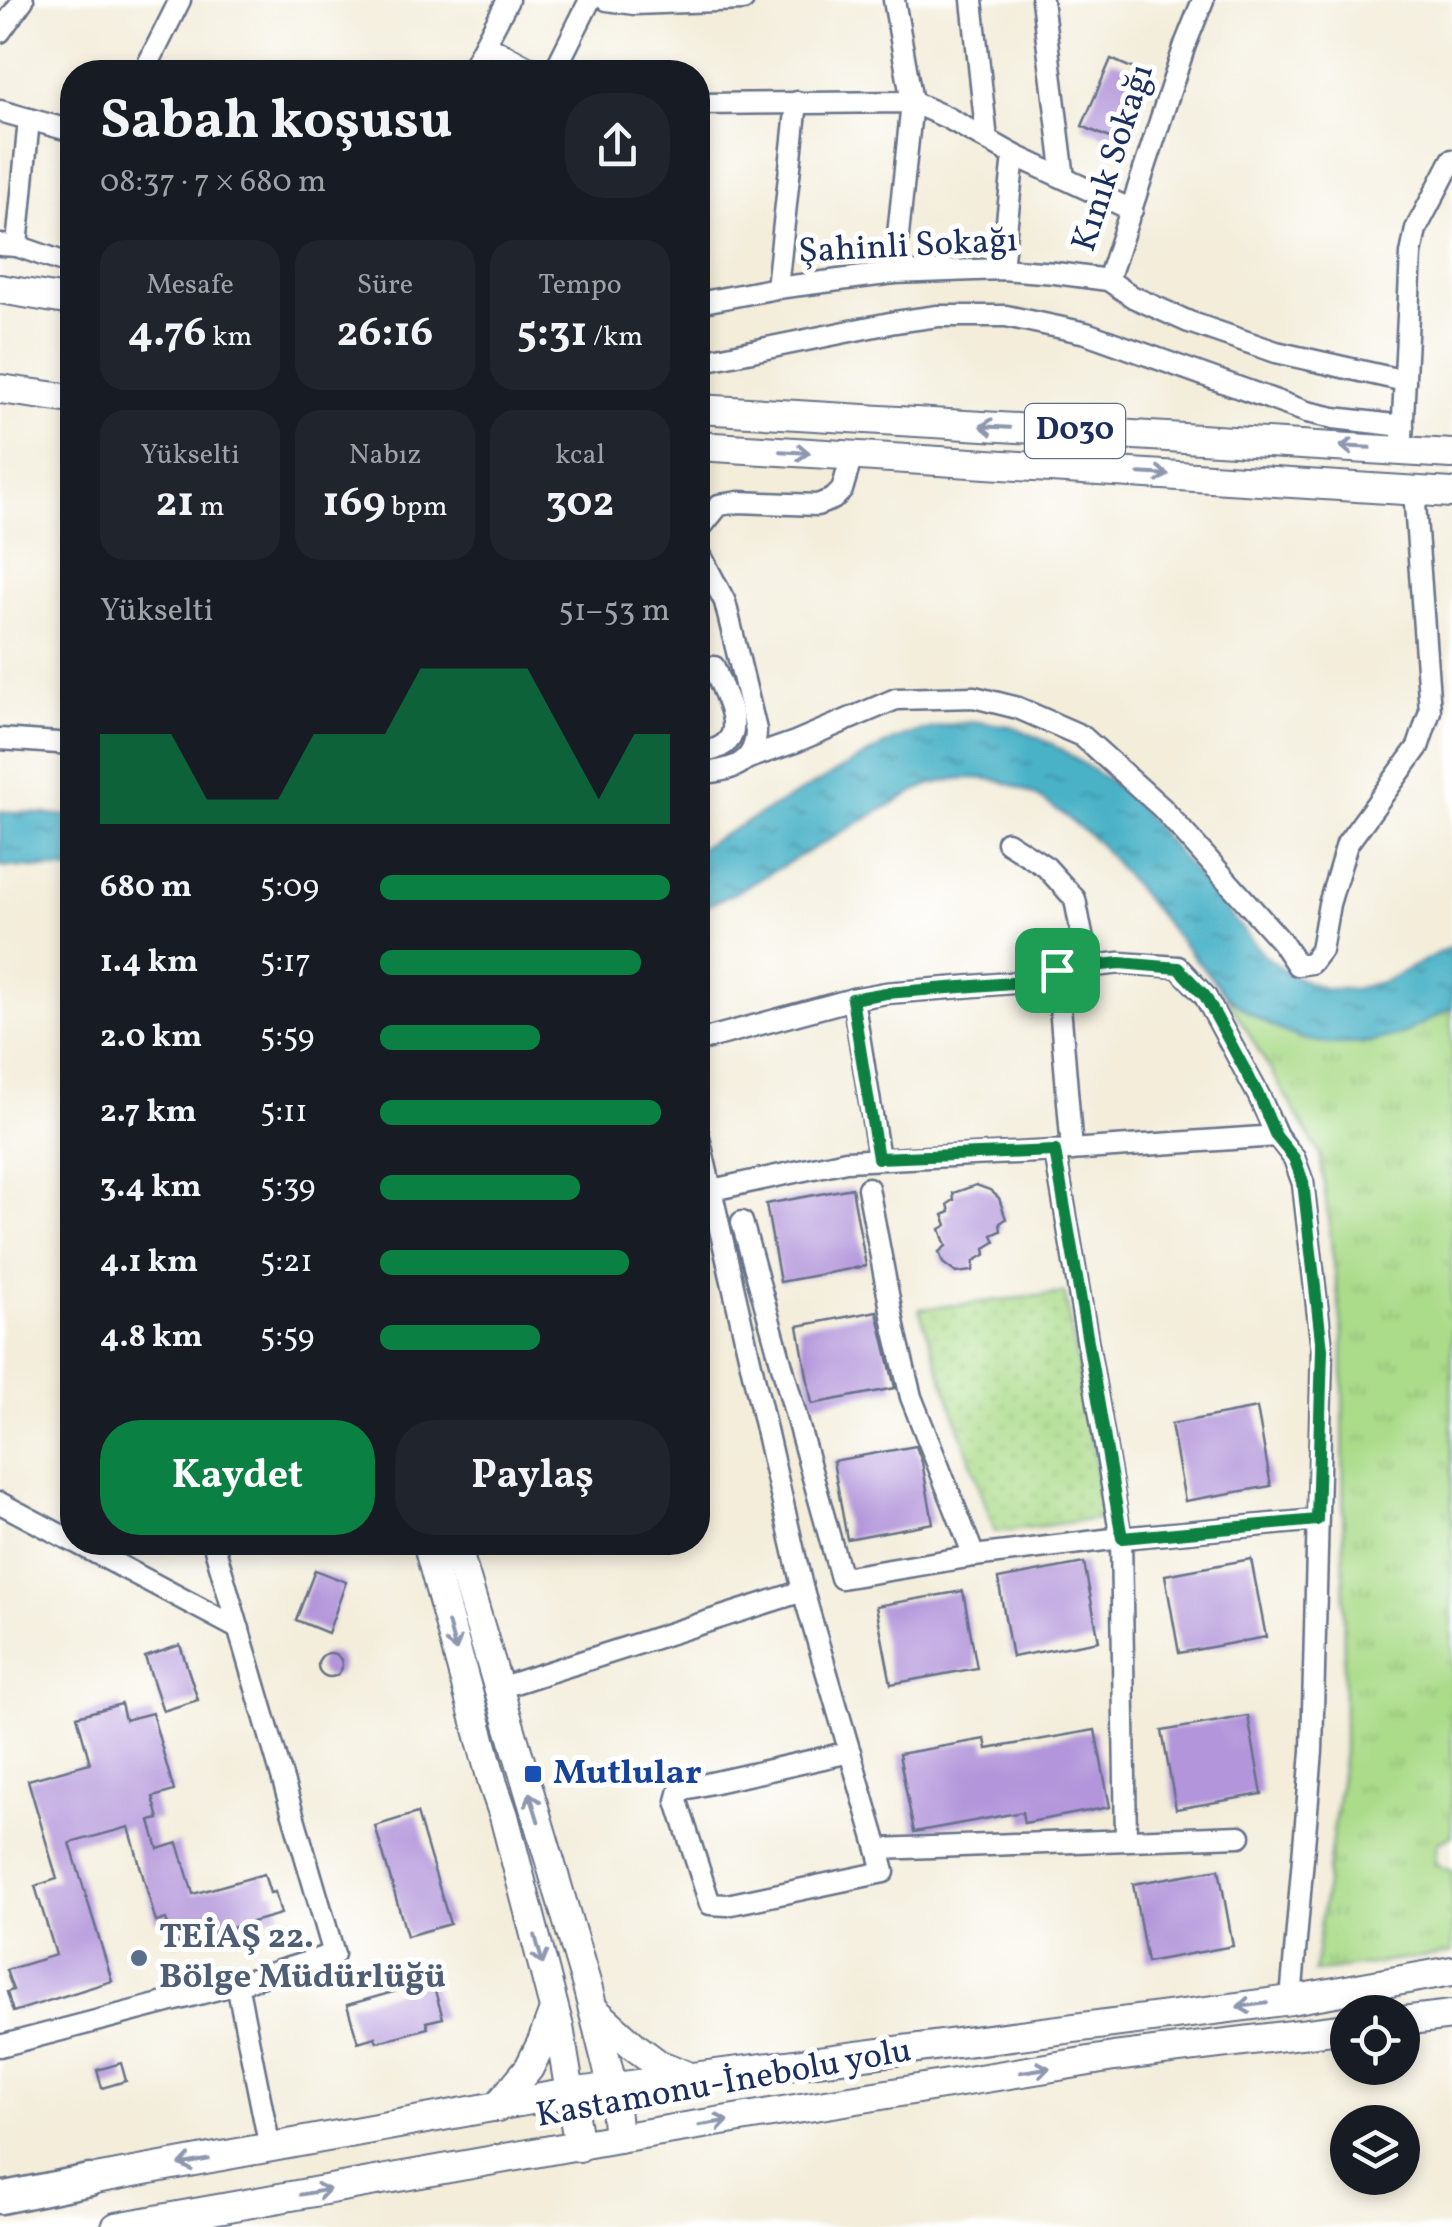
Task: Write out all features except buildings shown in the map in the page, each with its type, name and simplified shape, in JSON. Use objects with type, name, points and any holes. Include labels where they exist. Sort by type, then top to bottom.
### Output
[{"type":"highway","points":[[0,2196],[90,2180]]},
{"type":"main road","points":[[0,289],[60,299]]},
{"type":"main road","points":[[0,389],[59,398]]},
{"type":"main road","name":"D030","points":[[710,410],[1402,438],[1452,454]]},
{"type":"main road","points":[[710,447],[1452,493]]},
{"type":"main road","points":[[431,1555],[554,2008],[579,2146]]},
{"type":"main road","points":[[459,1555],[593,2009],[613,2088],[618,2138]]},
{"type":"main road","points":[[90,2180],[570,2092],[1291,2000],[1452,1971]]},
{"type":"main road","points":[[496,2107],[528,2068],[554,2008]]},
{"type":"main road","points":[[593,2009],[658,2064],[692,2078]]},
{"type":"main road","points":[[1420,2019],[1452,2015]]},
{"type":"main road","name":"Kastamonu-İnebolu yolu","points":[[116,2227],[618,2138],[1114,2057],[1330,2030]]},
{"type":"street","points":[[0,32],[23,0]]},
{"type":"street","points":[[150,60],[180,0]]},
{"type":"street","points":[[476,60],[508,0]]},
{"type":"street","points":[[560,60],[590,0]]},
{"type":"street","points":[[606,0],[634,4],[743,0]]},
{"type":"street","points":[[894,0],[912,102],[894,273]]},
{"type":"street","points":[[972,0],[987,140]]},
{"type":"street","points":[[1042,0],[1064,178]]},
{"type":"street","name":"Kınık Sokağı","points":[[1108,280],[1203,0]]},
{"type":"street","points":[[485,44],[515,60]]},
{"type":"street","points":[[777,288],[797,102]]},
{"type":"street","points":[[710,104],[912,102],[1132,210]]},
{"type":"street","points":[[0,111],[60,128]]},
{"type":"street","points":[[30,119],[8,246],[60,261]]},
{"type":"street","points":[[1002,268],[1014,155]]},
{"type":"street","points":[[710,360],[895,322],[938,316],[1006,316],[1086,333],[1307,412],[1402,438],[1410,254],[1416,228],[1452,160]]},
{"type":"street","name":"Şahinli Sokağı","points":[[710,302],[777,288],[894,273],[1002,268],[1108,280],[1133,297],[1175,316],[1276,352],[1404,382]]},
{"type":"street","points":[[710,517],[719,506],[739,502],[817,504],[833,500],[842,490],[852,456]]},
{"type":"street","points":[[710,772],[733,769],[746,759],[896,699],[974,698],[1018,708],[1082,736],[1162,808],[1281,940],[1297,965],[1311,962],[1321,950],[1329,904],[1347,844],[1418,747],[1430,712],[1414,490]]},
{"type":"street","points":[[710,573],[725,602],[756,730],[756,743],[746,759]]},
{"type":"street","points":[[710,667],[714,667],[734,725],[727,745],[710,752]]},
{"type":"street","points":[[0,739],[60,743]]},
{"type":"street","points":[[1007,842],[1046,867],[1075,899],[1088,966]]},
{"type":"street","points":[[710,1038],[852,999],[1024,982],[1057,970],[1120,963],[1178,968],[1205,996],[1276,1136],[1294,1158],[1303,1182],[1322,1349],[1312,1752],[1291,2000]]},
{"type":"street","points":[[1057,970],[1064,1151],[1122,1538],[1126,1840]]},
{"type":"street","points":[[852,999],[878,1158]]},
{"type":"street","points":[[710,1190],[846,1161],[1276,1136]]},
{"type":"street","points":[[868,1188],[911,1397],[974,1556]]},
{"type":"street","points":[[710,1219],[803,1591],[850,1752],[878,1849],[884,1872],[728,1904],[710,1904],[678,1801],[680,1790],[850,1752]]},
{"type":"street","points":[[742,1222],[841,1578],[974,1556],[1317,1520]]},
{"type":"street","points":[[0,1503],[60,1535]]},
{"type":"street","points":[[98,1555],[239,1630]]},
{"type":"street","points":[[0,2046],[238,1984],[334,1954],[218,1555]]},
{"type":"street","points":[[499,1688],[803,1591]]},
{"type":"street","points":[[878,1849],[1240,1836]]},
{"type":"street","points":[[238,1984],[270,2148]]},
{"type":"green space","points":[[1225,994],[1287,1033],[1332,1044],[1355,1044],[1404,1033],[1452,1008],[1452,1836],[1437,1842],[1435,1864],[1452,1871],[1452,1953],[1314,1972],[1344,1752],[1343,1335],[1320,1154]]},
{"type":"green space","points":[[1065,1293],[1105,1518],[995,1532],[919,1309]]},
{"type":"water","points":[[957,724],[1011,726],[1049,742],[1110,781],[1138,806],[1264,955],[1293,976],[1325,989],[1354,989],[1385,981],[1452,946],[1452,1008],[1404,1033],[1355,1044],[1309,1040],[1266,1023],[1225,994],[1099,844],[1037,797],[993,780],[945,781],[917,790],[710,904],[710,842],[892,741]]},
{"type":"water","points":[[0,811],[60,815],[60,869],[0,866]]},
{"type":"place","name":"Mutlular","points":[[533,1774]]},
{"type":"place","name":"TEİAŞ 22. Bölge Müdürlüğü","points":[[139,1958]]},
{"type":"route","points":[[1120,963],[1178,968],[1205,996],[1276,1136],[1294,1158],[1303,1182],[1322,1349],[1317,1520],[1122,1538],[1055,1151],[878,1158],[852,999],[1024,982],[1057,970],[1120,963]]}]
